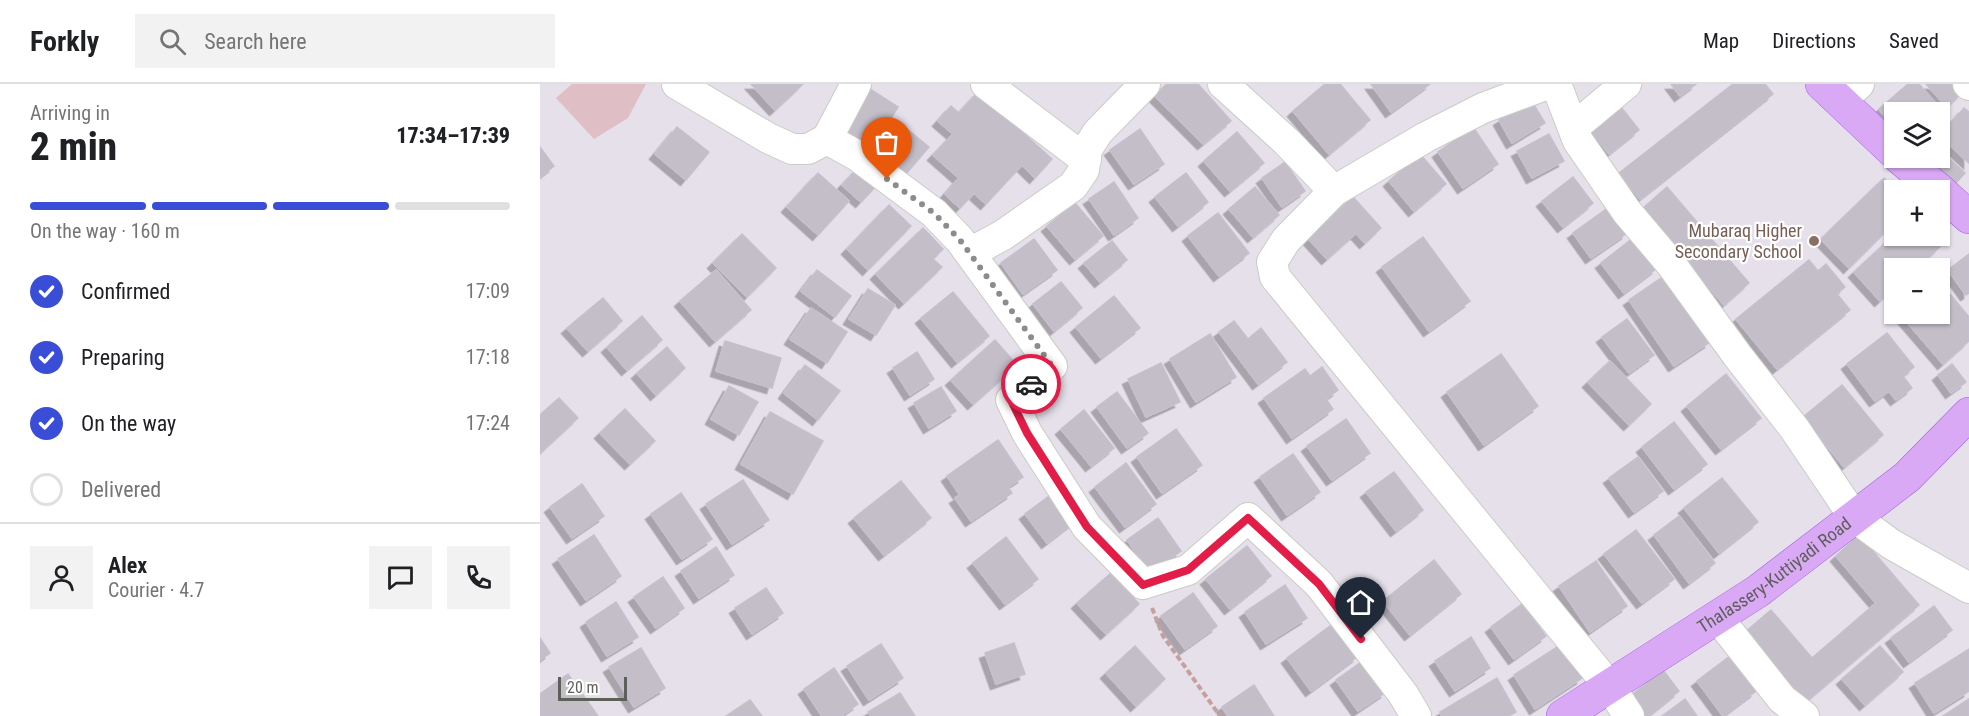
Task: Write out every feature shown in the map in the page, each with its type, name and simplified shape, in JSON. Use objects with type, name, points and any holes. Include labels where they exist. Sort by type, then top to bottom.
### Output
[{"type":"main road","points":[[1841,90],[1884,140]]},
{"type":"main road","points":[[1912,168],[1926,180]]},
{"type":"main road","points":[[1950,201],[1969,217]]},
{"type":"main road","name":"Thalassery-Kuttiyadi Road","points":[[1563,716],[1758,591],[1907,477],[1969,414]]},
{"type":"street","points":[[677,84],[768,138],[792,149],[808,149],[827,139],[856,84]]},
{"type":"street","points":[[986,84],[1086,160]]},
{"type":"street","points":[[970,253],[1003,235],[1073,186],[1084,170],[1087,149],[1098,132],[1145,84]]},
{"type":"street","points":[[1223,84],[1286,141],[1334,191]]},
{"type":"street","points":[[1548,84],[1483,108],[1426,137],[1334,191],[1286,240],[1272,262],[1275,277],[1610,687],[1629,716]]},
{"type":"street","points":[[1556,84],[1578,141],[1627,212],[1671,264],[1737,355],[1794,428],[1854,517],[1890,544],[1969,588]]},
{"type":"street","points":[[1573,128],[1626,84]]},
{"type":"street","points":[[827,139],[856,155],[947,225],[1052,366],[1011,400],[1027,433],[1087,527],[1143,585],[1188,570],[1248,518],[1319,584],[1403,694],[1416,716]]},
{"type":"street","points":[[1718,618],[1782,699],[1804,716]]},
{"type":"path","points":[[1143,585],[1163,636],[1220,716]]},
{"type":"shaded area","points":[[572,84],[646,84],[628,118],[594,139],[556,98]]},
{"type":"building","points":[[751,84],[803,84],[775,110]]},
{"type":"building","points":[[1167,84],[1198,84],[1231,121],[1203,144],[1154,95]]},
{"type":"building","points":[[1325,84],[1340,84],[1370,120],[1329,154],[1293,111]]},
{"type":"building","points":[[1371,84],[1430,84],[1391,112]]},
{"type":"building","points":[[1671,84],[1696,84],[1680,96]]},
{"type":"building","points":[[1733,84],[1765,84],[1773,94],[1640,199],[1619,173]]},
{"type":"building","points":[[1908,84],[1919,84],[1934,102],[1887,102]]},
{"type":"building","points":[[1926,84],[1954,84],[1962,93],[1950,104],[1950,102],[1942,102]]},
{"type":"building","points":[[870,89],[898,107],[873,148],[844,130]]},
{"type":"building","points":[[978,92],[1052,159],[1035,178],[1022,165],[986,204],[974,193],[960,208],[945,194],[959,178],[933,155],[953,134],[938,121],[951,106],[959,113]]},
{"type":"building","points":[[1531,100],[1545,123],[1512,143],[1499,120]]},
{"type":"building","points":[[1617,102],[1639,130],[1609,154],[1587,126]]},
{"type":"building","points":[[1884,105],[1884,115],[1879,109]]},
{"type":"building","points":[[1964,108],[1969,112],[1969,163],[1950,145],[1950,124]]},
{"type":"building","points":[[901,124],[929,147],[904,176],[877,153]]},
{"type":"building","points":[[677,127],[709,152],[686,180],[655,154]]},
{"type":"building","points":[[1473,127],[1498,164],[1463,188],[1438,152]]},
{"type":"building","points":[[1140,129],[1164,164],[1134,184],[1110,150]]},
{"type":"building","points":[[1237,132],[1264,163],[1230,191],[1204,161]]},
{"type":"building","points":[[1549,134],[1564,161],[1532,178],[1517,151]]},
{"type":"building","points":[[540,147],[554,166],[540,177]]},
{"type":"building","points":[[1420,154],[1446,184],[1414,211],[1389,181]]},
{"type":"building","points":[[1950,159],[1965,173],[1952,187],[1950,180],[1945,180],[1932,168],[1950,168]]},
{"type":"building","points":[[1285,162],[1305,191],[1282,207],[1262,178]]},
{"type":"building","points":[[858,168],[877,185],[861,202],[842,185]]},
{"type":"building","points":[[818,173],[849,201],[818,235],[787,207]]},
{"type":"building","points":[[1186,173],[1208,202],[1178,226],[1155,197]]},
{"type":"building","points":[[1573,177],[1593,203],[1563,227],[1542,201]]},
{"type":"building","points":[[1884,178],[1886,180],[1884,180],[1884,233],[1849,268],[1821,239]]},
{"type":"building","points":[[1114,182],[1138,218],[1114,235],[1089,199]]},
{"type":"building","points":[[1255,187],[1279,215],[1253,237],[1229,209]]},
{"type":"building","points":[[1667,187],[1749,283],[1724,305],[1642,209]]},
{"type":"building","points":[[1353,197],[1381,228],[1365,243],[1356,233],[1327,259],[1308,238]]},
{"type":"building","points":[[1075,203],[1103,236],[1075,259],[1047,226]]},
{"type":"building","points":[[889,205],[911,226],[868,270],[847,249]]},
{"type":"building","points":[[1609,207],[1627,233],[1591,258],[1573,233]]},
{"type":"building","points":[[1218,213],[1249,253],[1219,276],[1188,236]]},
{"type":"building","points":[[923,228],[943,249],[933,259],[942,267],[904,303],[876,274]]},
{"type":"building","points":[[742,234],[776,268],[747,297],[713,263]]},
{"type":"building","points":[[1423,237],[1470,301],[1429,331],[1382,267]]},
{"type":"building","points":[[1633,238],[1657,268],[1624,293],[1601,263]]},
{"type":"building","points":[[1034,239],[1057,270],[1023,294],[1001,263]]},
{"type":"building","points":[[1112,241],[1127,260],[1100,282],[1084,263]]},
{"type":"building","points":[[1884,244],[1940,247],[1927,258],[1884,258],[1884,297],[1880,301],[1854,272]]},
{"type":"building","points":[[1969,254],[1969,293],[1966,295],[1950,273],[1950,268]]},
{"type":"building","points":[[1809,260],[1818,271],[1826,264],[1845,287],[1837,294],[1850,310],[1777,369],[1736,319]]},
{"type":"building","points":[[716,270],[751,310],[715,341],[680,301]]},
{"type":"building","points":[[817,270],[851,296],[835,317],[801,291]]},
{"type":"building","points":[[1664,276],[1710,342],[1674,366],[1629,300]]},
{"type":"building","points":[[1061,282],[1082,308],[1054,331],[1033,304]]},
{"type":"building","points":[[868,289],[895,305],[876,335],[849,319]]},
{"type":"building","points":[[953,292],[989,336],[957,362],[921,318]]},
{"type":"building","points":[[1950,294],[1969,317],[1969,341],[1943,364],[1909,324],[1950,324]]},
{"type":"building","points":[[1114,296],[1140,328],[1101,358],[1076,327]]},
{"type":"building","points":[[603,298],[622,321],[588,351],[567,328]]},
{"type":"building","points":[[811,308],[847,332],[827,363],[790,339]]},
{"type":"building","points":[[642,316],[662,340],[627,370],[607,347]]},
{"type":"building","points":[[1627,319],[1654,355],[1629,373],[1602,337]]},
{"type":"building","points":[[1234,321],[1248,339],[1261,328],[1287,362],[1258,384],[1219,332]]},
{"type":"building","points":[[1887,333],[1914,367],[1903,376],[1912,388],[1896,400],[1889,391],[1875,401],[1847,364]]},
{"type":"building","points":[[1210,334],[1236,377],[1196,402],[1170,359]]},
{"type":"building","points":[[995,340],[1017,365],[973,404],[951,380]]},
{"type":"building","points":[[725,341],[781,358],[772,388],[716,371]]},
{"type":"building","points":[[667,347],[685,368],[656,395],[637,373]]},
{"type":"building","points":[[917,352],[934,379],[910,395],[893,368]]},
{"type":"building","points":[[1501,354],[1538,406],[1484,445],[1447,392]]},
{"type":"building","points":[[1610,361],[1651,404],[1629,425],[1588,382]]},
{"type":"building","points":[[1161,363],[1180,402],[1146,417],[1128,379]]},
{"type":"building","points":[[1952,364],[1966,382],[1951,393],[1938,375]]},
{"type":"building","points":[[805,365],[840,391],[818,420],[784,393]]},
{"type":"building","points":[[1322,367],[1338,390],[1326,399],[1333,409],[1292,438],[1264,398],[1305,369],[1310,376]]},
{"type":"building","points":[[1726,374],[1761,418],[1721,449],[1687,406]]},
{"type":"building","points":[[1842,385],[1883,435],[1844,467],[1803,417]]},
{"type":"building","points":[[729,386],[758,402],[739,435],[711,419]]},
{"type":"building","points":[[941,387],[956,411],[929,428],[914,403]]},
{"type":"building","points":[[1117,392],[1148,433],[1127,448],[1097,407]]},
{"type":"building","points":[[559,398],[578,418],[540,453],[540,415]]},
{"type":"building","points":[[625,409],[655,441],[630,464],[600,433]]},
{"type":"building","points":[[1084,410],[1114,448],[1091,466],[1061,429]]},
{"type":"building","points":[[770,412],[823,441],[793,494],[741,464]]},
{"type":"building","points":[[1346,419],[1370,453],[1332,480],[1307,446]]},
{"type":"building","points":[[1674,422],[1707,464],[1674,489],[1642,447]]},
{"type":"building","points":[[1176,429],[1202,465],[1162,493],[1137,457]]},
{"type":"building","points":[[998,440],[1023,477],[1008,487],[1012,493],[971,521],[955,498],[960,495],[947,476]]},
{"type":"building","points":[[1293,454],[1320,492],[1287,515],[1260,477]]},
{"type":"building","points":[[1638,457],[1663,491],[1634,512],[1609,478]]},
{"type":"building","points":[[1126,463],[1156,504],[1125,527],[1095,487]]},
{"type":"building","points":[[1394,472],[1423,510],[1396,531],[1366,492]]},
{"type":"building","points":[[1722,478],[1758,522],[1719,553],[1684,508]]},
{"type":"building","points":[[743,480],[769,520],[732,544],[706,504]]},
{"type":"building","points":[[901,481],[931,518],[884,555],[854,518]]},
{"type":"building","points":[[582,484],[604,516],[572,538],[550,507]]},
{"type":"building","points":[[681,493],[712,539],[682,559],[651,514]]},
{"type":"building","points":[[1053,493],[1075,521],[1047,543],[1025,514]]},
{"type":"building","points":[[1679,516],[1715,563],[1689,583],[1654,535]]},
{"type":"building","points":[[1158,518],[1181,551],[1150,573],[1127,540]]},
{"type":"building","points":[[1636,530],[1674,579],[1642,603],[1604,554]]},
{"type":"building","points":[[594,535],[621,576],[586,600],[558,559]]},
{"type":"building","points":[[1859,535],[1919,605],[1804,703],[1744,633],[1771,610],[1812,658],[1876,603],[1836,556]]},
{"type":"building","points":[[1006,537],[1038,579],[1005,604],[973,563]]},
{"type":"building","points":[[1247,546],[1271,576],[1230,609],[1206,579]]},
{"type":"building","points":[[716,547],[734,575],[699,598],[681,571]]},
{"type":"building","points":[[1434,560],[1461,594],[1410,635],[1383,601]]},
{"type":"building","points":[[1596,561],[1627,606],[1590,632],[1559,586]]},
{"type":"building","points":[[1111,573],[1139,604],[1106,634],[1077,603]]},
{"type":"building","points":[[663,577],[684,608],[656,628],[634,597]]},
{"type":"building","points":[[1285,585],[1307,618],[1266,644],[1245,612]]},
{"type":"building","points":[[766,588],[783,613],[752,634],[735,608]]},
{"type":"building","points":[[1193,593],[1217,626],[1185,649],[1161,616]]},
{"type":"building","points":[[616,602],[638,637],[607,656],[586,622]]},
{"type":"building","points":[[1522,604],[1546,636],[1514,659],[1491,627]]},
{"type":"building","points":[[1934,606],[1952,630],[1909,662],[1891,638]]},
{"type":"building","points":[[1334,623],[1358,656],[1311,691],[1287,658]]},
{"type":"building","points":[[1471,637],[1490,668],[1455,691],[1435,661]]},
{"type":"building","points":[[540,638],[550,653],[540,660]]},
{"type":"building","points":[[1014,643],[1025,674],[996,684],[985,653]]},
{"type":"building","points":[[881,644],[903,678],[869,700],[847,666]]},
{"type":"building","points":[[1560,645],[1582,678],[1535,709],[1514,675]]},
{"type":"building","points":[[1135,646],[1165,679],[1136,706],[1106,673]]},
{"type":"building","points":[[1880,646],[1903,672],[1865,705],[1842,679]]},
{"type":"building","points":[[641,648],[665,688],[634,707],[609,667]]},
{"type":"building","points":[[1969,649],[1969,691],[1934,713],[1915,683]]},
{"type":"building","points":[[1730,656],[1756,691],[1723,716],[1697,681]]},
{"type":"building","points":[[1364,660],[1386,692],[1358,711],[1336,680]]},
{"type":"building","points":[[834,668],[858,704],[841,716],[822,716],[804,689]]},
{"type":"building","points":[[1663,670],[1679,691],[1648,716],[1644,716],[1629,697]]},
{"type":"building","points":[[568,674],[598,716],[540,716],[540,694]]},
{"type":"building","points":[[1497,678],[1516,712],[1509,716],[1442,716],[1440,712]]},
{"type":"building","points":[[1254,685],[1274,716],[1228,716],[1222,707]]},
{"type":"building","points":[[900,693],[915,716],[871,716],[868,712]]},
{"type":"building","points":[[1685,699],[1697,716],[1662,716]]},
{"type":"building","points":[[1969,699],[1969,716],[1943,716]]},
{"type":"building","points":[[750,700],[762,716],[726,716]]},
{"type":"way so far","points":[[887,179],[947,225],[1052,366],[1031,384]]},
{"type":"place","name":"Mubaraq Higher Secondary School","points":[[1814,241]]},
{"type":"route","points":[[1031,384],[1011,400],[1027,433],[1087,527],[1143,585],[1188,570],[1248,518],[1319,584],[1361,639]]}]
